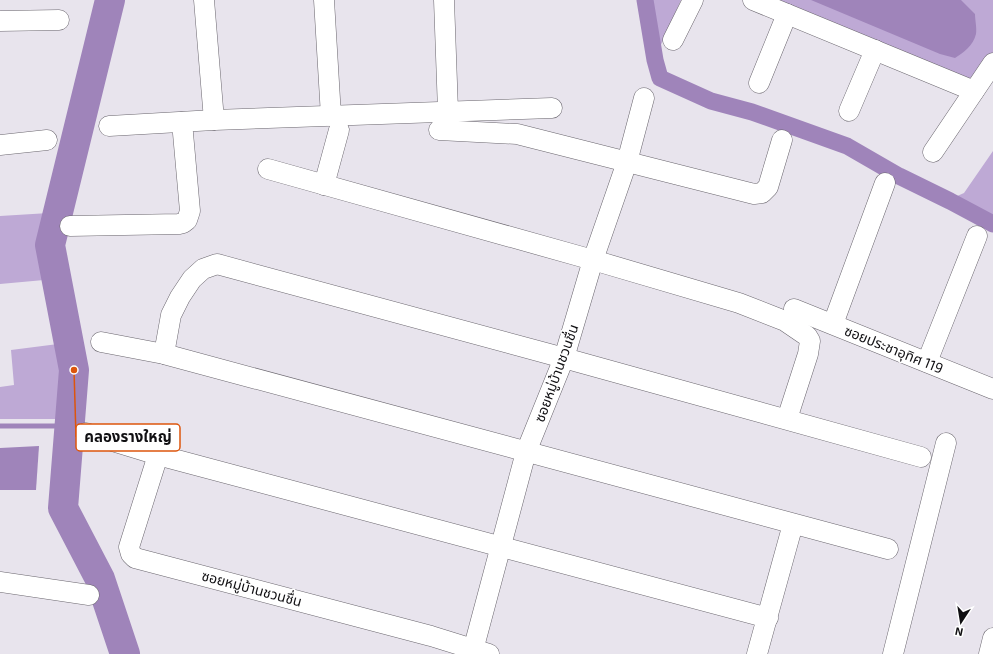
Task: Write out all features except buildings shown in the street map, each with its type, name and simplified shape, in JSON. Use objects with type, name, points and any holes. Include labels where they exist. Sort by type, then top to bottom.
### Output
[{"type":"street","points":[[204,0],[214,120]]},
{"type":"street","points":[[324,0],[335,123],[324,185]]},
{"type":"street","points":[[444,0],[448,111]]},
{"type":"street","points":[[673,40],[693,0]]},
{"type":"street","points":[[753,0],[974,91]]},
{"type":"street","points":[[759,83],[787,14]]},
{"type":"street","points":[[0,22],[59,20]]},
{"type":"street","points":[[849,111],[876,50]]},
{"type":"street","points":[[933,152],[993,63]]},
{"type":"street","name":"ซอยหมู่บ้านชวนชื่น","points":[[158,455],[129,547],[131,554],[135,558],[431,636],[478,652],[500,547],[526,452],[564,358],[593,260],[627,162],[644,98]]},
{"type":"street","points":[[109,126],[214,120],[335,123],[448,111],[552,108]]},
{"type":"street","points":[[70,226],[179,224],[187,220],[190,211],[182,122]]},
{"type":"street","points":[[439,130],[517,134],[754,194],[762,193],[768,187],[782,140]]},
{"type":"street","points":[[0,145],[47,140]]},
{"type":"street","points":[[268,169],[593,260],[739,303],[785,321],[807,336],[810,341],[810,346],[787,419]]},
{"type":"street","points":[[833,324],[885,183]]},
{"type":"street","points":[[927,362],[977,236]]},
{"type":"street","points":[[164,354],[171,315],[180,297],[192,279],[203,269],[217,264],[787,419],[920,457]]},
{"type":"street","name":"ซอยประชาอุทิศ 119","points":[[794,309],[993,389]]},
{"type":"street","points":[[101,342],[164,354],[793,524],[888,548]]},
{"type":"street","points":[[86,433],[158,455],[768,618]]},
{"type":"street","points":[[893,654],[946,443]]},
{"type":"street","points":[[757,654],[793,524]]},
{"type":"street","points":[[0,582],[89,595]]},
{"type":"street","points":[[989,654],[993,638]]},
{"type":"shaded area","points":[[652,0],[681,0],[660,47]]},
{"type":"shaded area","points":[[768,0],[993,0],[993,52],[979,70],[968,80]]},
{"type":"shaded area","points":[[811,0],[961,0],[975,14],[976,34],[975,38],[965,51],[955,58],[940,54]]},
{"type":"shaded area","points":[[993,151],[993,217],[955,197],[964,193]]},
{"type":"shaded area","points":[[49,213],[44,280],[0,284],[0,216]]},
{"type":"shaded area","points":[[58,344],[68,380],[64,419],[0,419],[0,387],[14,385],[11,350]]},
{"type":"shaded area","points":[[39,446],[36,490],[0,490],[0,448]]},
{"type":"waterway","points":[[110,0],[50,245],[74,370],[63,508],[100,579],[125,654]]},
{"type":"waterway","points":[[645,0],[655,60],[660,78],[711,101],[752,112],[847,146],[899,176],[993,224]]},
{"type":"waterway","points":[[0,426],[70,426]]},
{"type":"place","name":"คลองรางใหญ่","points":[[74,370]]}]
